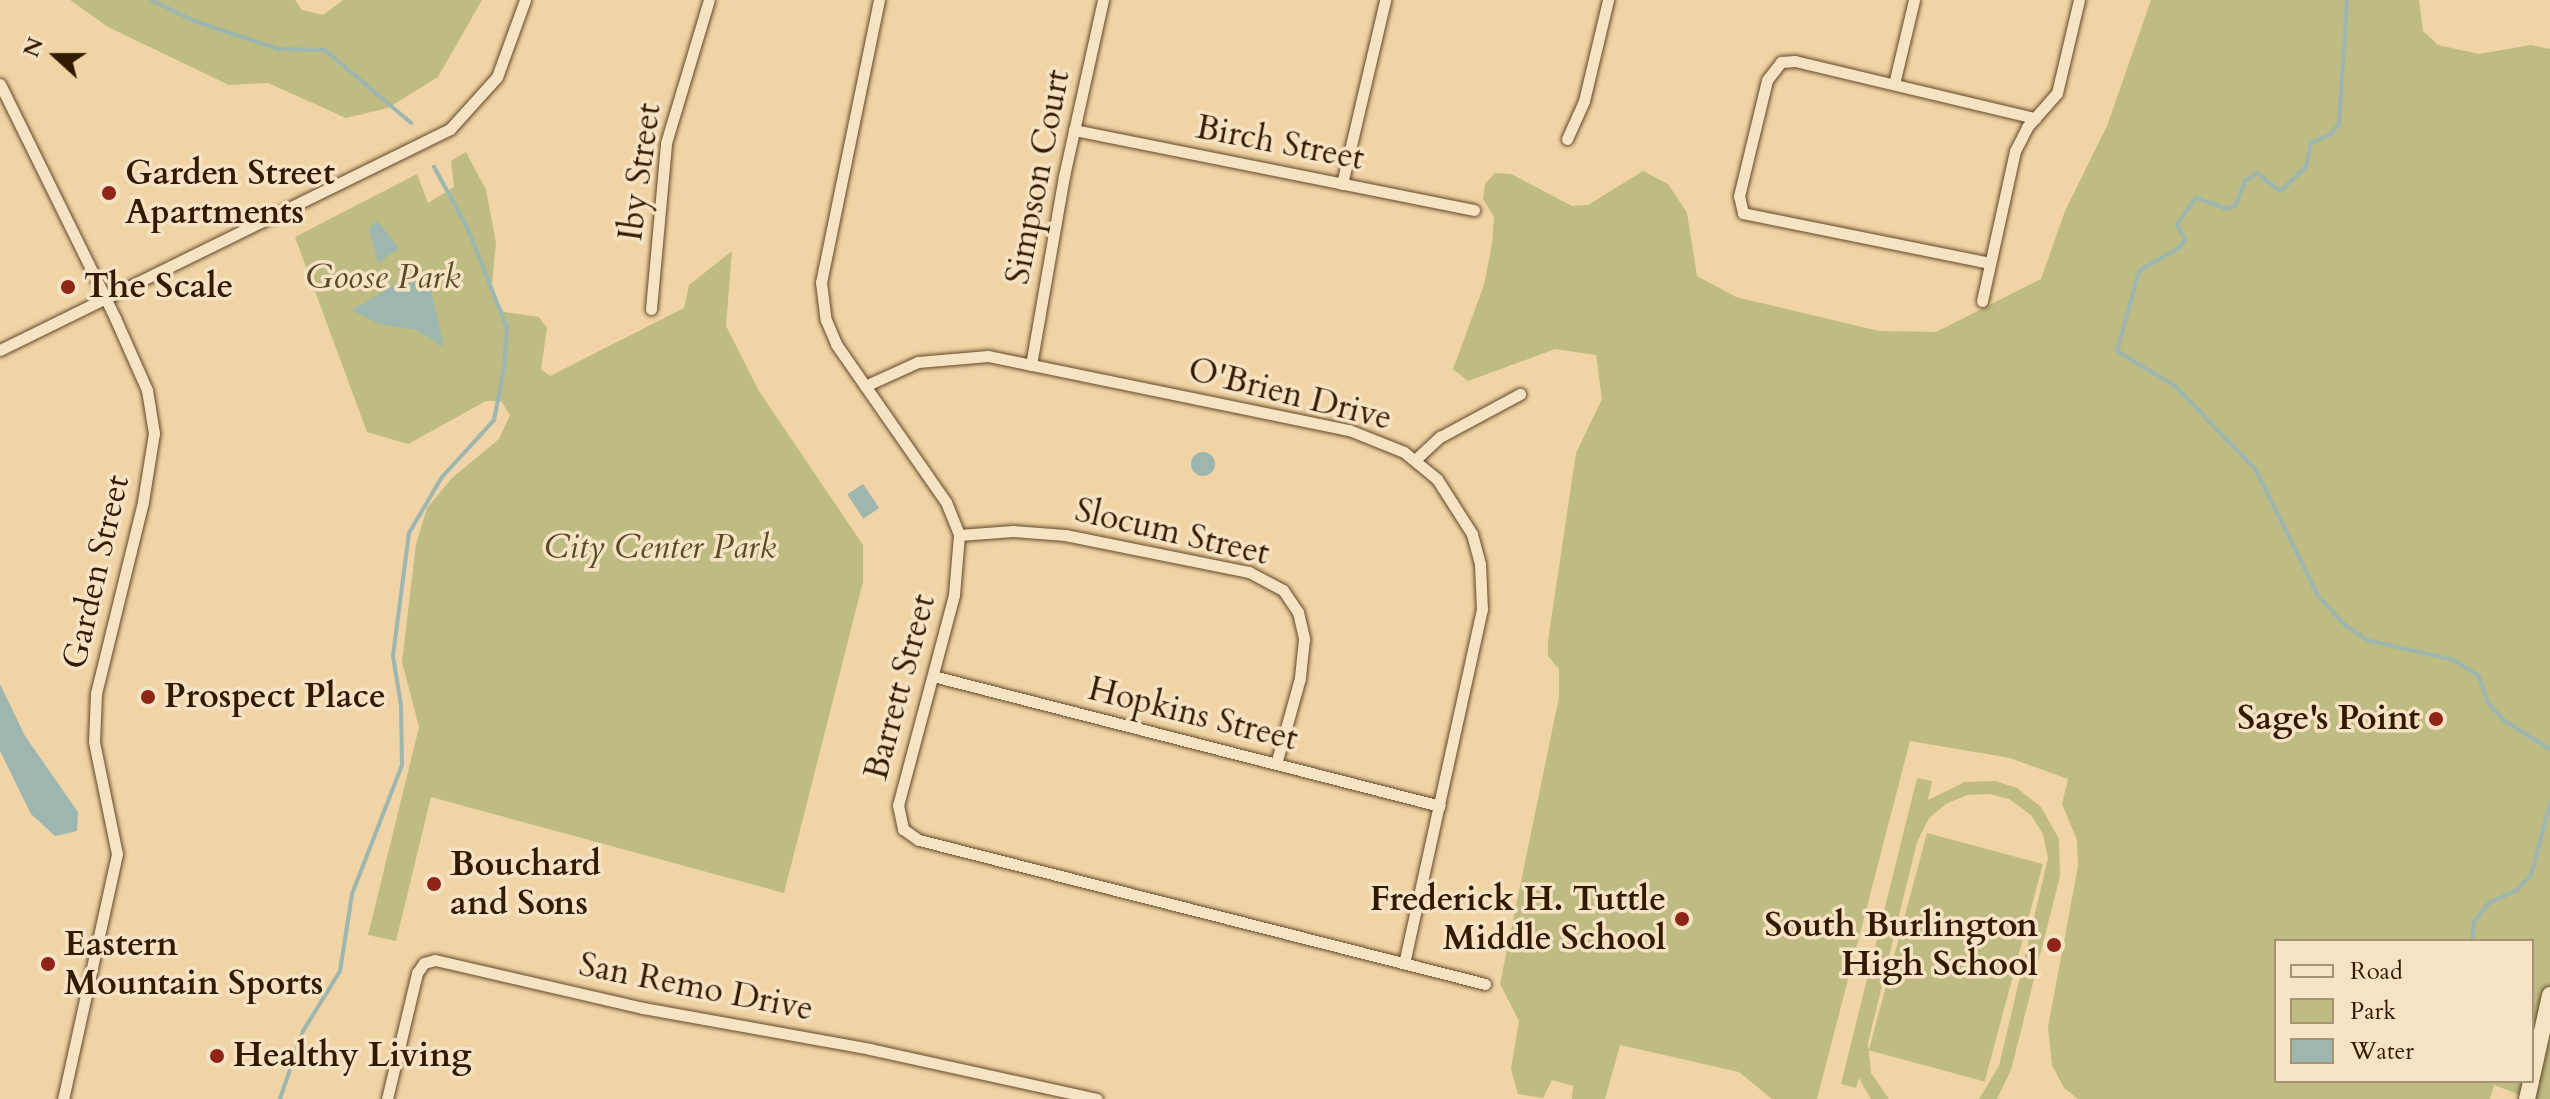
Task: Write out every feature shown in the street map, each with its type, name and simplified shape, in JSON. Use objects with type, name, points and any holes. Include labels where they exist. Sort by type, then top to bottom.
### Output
[{"type":"main road","points":[[2534,1070],[2550,995]]},
{"type":"street","points":[[0,350],[450,129],[497,77],[525,0]]},
{"type":"street","name":"Iby Street","points":[[651,309],[666,143],[709,0]]},
{"type":"street","name":"Barrett Street","points":[[879,0],[822,269],[830,332],[946,502],[959,535],[954,595],[898,805],[899,822],[909,835],[1485,984]]},
{"type":"street","name":"Simpson Court","points":[[1031,365],[1074,130],[1103,0]]},
{"type":"street","points":[[1342,184],[1385,0]]},
{"type":"street","points":[[1567,139],[1584,101],[1608,0]]},
{"type":"street","points":[[1894,84],[1914,0]]},
{"type":"street","points":[[1982,301],[2015,151],[2061,83],[2079,0]]},
{"type":"street","points":[[1990,263],[1853,234],[1754,220],[1739,208],[1775,66],[1795,61],[2035,118]]},
{"type":"street","name":"Garden Street","points":[[0,84],[106,297],[147,390],[153,445],[96,693],[94,742],[117,854],[63,1099]]},
{"type":"street","name":"Birch Street","points":[[1074,130],[1474,210]]},
{"type":"street","name":"O'Brien Drive","points":[[865,386],[905,366],[947,356],[988,356],[1349,430],[1416,459],[1437,479],[1464,517],[1483,581],[1480,625],[1404,963]]},
{"type":"street","points":[[1416,459],[1440,437],[1520,394]]},
{"type":"street","name":"Slocum Street","points":[[959,535],[1022,531],[1065,535],[1249,572],[1283,590],[1298,612],[1304,639],[1300,678],[1276,764]]},
{"type":"street","name":"Hopkins Street","points":[[933,676],[1440,806]]},
{"type":"street","name":"San Remo Drive","points":[[387,1099],[417,973],[424,963],[435,960],[629,1005],[870,1049],[1097,1099]]},
{"type":"green space","points":[[70,0],[295,0],[302,10],[323,15],[343,0],[482,0],[438,77],[388,108],[346,118],[268,83],[229,85],[108,27]]},
{"type":"green space","points":[[2151,0],[2419,0],[2423,31],[2438,45],[2479,54],[2531,45],[2550,49],[2550,1099],[2531,1099],[2494,1085],[2490,1099],[2078,1099],[2064,1088],[2052,1065],[2048,1027],[2078,866],[2077,840],[2062,804],[2068,779],[2010,758],[1910,741],[1817,1099],[1772,1099],[1739,1072],[1620,1045],[1605,1099],[1572,1099],[1573,1086],[1552,1080],[1543,1098],[1518,1094],[1511,1069],[1519,1021],[1500,984],[1559,697],[1559,669],[1548,656],[1548,641],[1576,453],[1602,399],[1596,355],[1555,349],[1468,381],[1453,369],[1484,285],[1492,244],[1494,217],[1483,199],[1485,184],[1495,173],[1511,174],[1572,206],[1588,205],[1643,171],[1668,184],[1687,213],[1697,276],[1736,297],[1879,331],[1936,332],[2041,279],[2065,211],[2107,126]]},
{"type":"green space","points":[[466,152],[486,190],[496,243],[491,294],[504,312],[539,317],[547,328],[541,369],[550,376],[684,308],[689,285],[732,251],[726,326],[759,391],[863,545],[863,582],[784,893],[431,797],[396,941],[368,935],[419,727],[402,662],[416,544],[427,508],[452,478],[499,439],[510,415],[501,401],[486,401],[408,444],[367,432],[295,237],[417,174],[428,203],[454,187],[451,161]]},
{"type":"green space","points":[[1917,778],[1932,781],[1928,800],[1965,782],[1995,781],[2017,788],[2041,807],[2059,839],[2060,876],[2011,1070],[1997,1099],[1979,1099],[1999,1066],[2048,858],[2043,834],[2031,815],[2009,799],[1989,794],[1967,795],[1946,804],[1929,818],[1917,842],[1868,1043],[1871,1073],[1889,1099],[1871,1099],[1859,1078],[1856,1088],[1841,1084]]},
{"type":"green space","points":[[1927,833],[2043,864],[1985,1081],[1869,1050]]},
{"type":"water","points":[[377,221],[399,248],[378,263],[369,229]]},
{"type":"water","points":[[406,278],[422,278],[430,286],[444,347],[416,330],[379,324],[352,310]]},
{"type":"water","points":[[1203,452],[1211,456],[1215,464],[1211,472],[1203,476],[1195,472],[1191,464],[1195,456]]},
{"type":"water","points":[[863,484],[879,508],[863,519],[847,495]]},
{"type":"water","points":[[0,684],[25,736],[78,812],[77,831],[55,836],[31,814],[0,751]]},
{"type":"waterway","points":[[151,0],[194,21],[278,49],[325,50],[411,123]]},
{"type":"waterway","points":[[2347,0],[2339,124],[2331,134],[2311,143],[2306,167],[2280,191],[2257,173],[2245,181],[2236,205],[2227,209],[2196,198],[2177,224],[2185,240],[2180,247],[2139,271],[2117,351],[2175,386],[2256,470],[2318,596],[2345,625],[2367,640],[2454,660],[2479,676],[2488,703],[2505,721],[2550,749]]},
{"type":"waterway","points":[[280,1099],[303,1031],[340,971],[352,894],[402,765],[401,705],[393,656],[409,533],[442,477],[494,420],[504,369],[507,328],[468,229],[434,167]]},
{"type":"waterway","points":[[2472,939],[2474,922],[2489,903],[2517,890],[2531,875],[2550,803]]},
{"type":"place","name":"Garden Street Apartments","points":[[109,193]]},
{"type":"place","name":"The Scale","points":[[68,287]]},
{"type":"place","name":"Prospect Place","points":[[148,697]]},
{"type":"place","name":"Sage's Point","points":[[2436,719]]},
{"type":"place","name":"Bouchard and Sons","points":[[434,884]]},
{"type":"place","name":"Frederick H. Tuttle Middle School","points":[[1682,919]]},
{"type":"place","name":"South Burlington High School","points":[[2054,945]]},
{"type":"place","name":"Eastern Mountain Sports","points":[[48,964]]},
{"type":"place","name":"Healthy Living","points":[[217,1056]]},
{"type":"park label","name":"Goose Park","points":[[383,278]]},
{"type":"park label","name":"City Center Park","points":[[660,548]]}]
